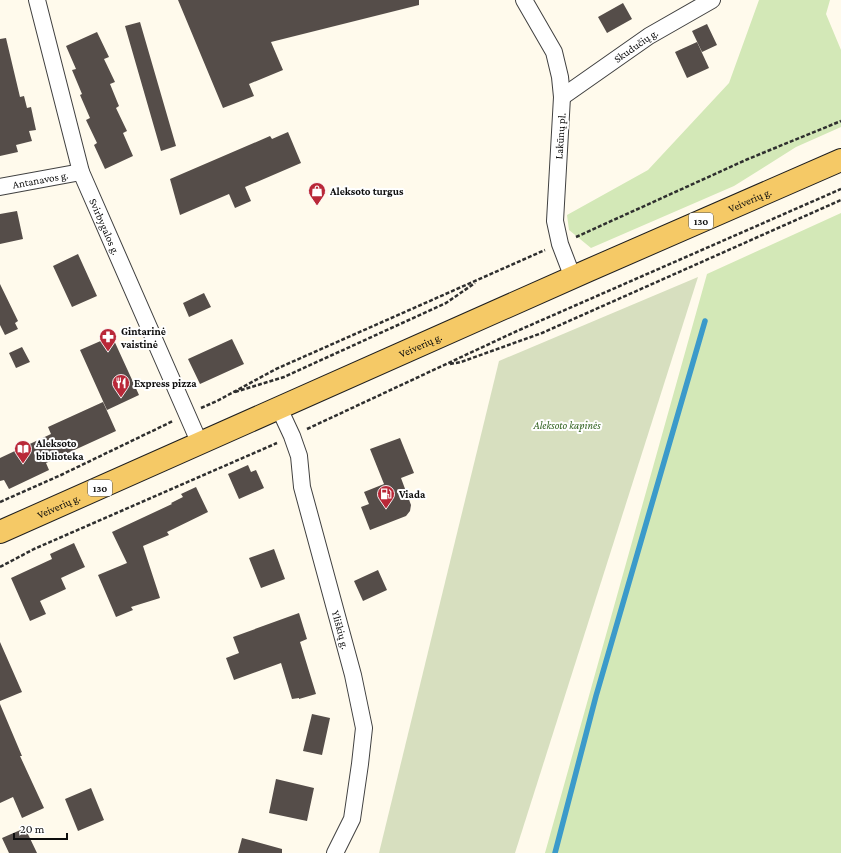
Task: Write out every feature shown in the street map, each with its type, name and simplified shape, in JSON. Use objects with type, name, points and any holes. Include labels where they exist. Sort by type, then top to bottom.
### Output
[{"type":"main road","name":"Veiverių g.","points":[[0,532],[841,160]]},
{"type":"street","name":"Svirbygalos g.","points":[[37,0],[81,172],[200,444]]},
{"type":"street","name":"Lakūnų pl.","points":[[524,0],[554,52],[560,77],[562,97],[555,221],[560,244],[573,278]]},
{"type":"street","name":"Skudučių g.","points":[[562,97],[649,36],[712,0]]},
{"type":"street","name":"Antanavos g.","points":[[0,187],[81,172]]},
{"type":"street","name":"Yliškių g.","points":[[279,408],[292,436],[299,456],[302,487],[351,669],[364,728],[352,819],[335,853]]},
{"type":"path","points":[[0,502],[61,475],[229,394],[276,369],[560,244],[748,159],[841,121]]},
{"type":"path","points":[[0,567],[34,549],[292,436],[517,331],[841,189]]},
{"type":"path","points":[[446,365],[461,362],[542,333],[841,200]]},
{"type":"path","points":[[229,394],[284,377],[446,304],[480,279]]},
{"type":"green space","points":[[759,0],[830,0],[826,14],[841,50],[841,127],[796,147],[734,186],[591,248],[569,230],[567,215],[648,170],[729,83]]},
{"type":"green space","points":[[841,213],[841,853],[545,853],[707,274]]},
{"type":"green space","name":"Aleksoto kapinės","points":[[698,277],[515,853],[379,853],[499,361]]},
{"type":"building","points":[[178,0],[419,0],[419,5],[271,42],[283,70],[249,84],[254,96],[223,108]]},
{"type":"building","points":[[623,3],[632,19],[607,33],[598,17]]},
{"type":"building","points":[[140,22],[176,146],[161,151],[125,26]]},
{"type":"building","points":[[707,24],[717,45],[702,52],[692,31]]},
{"type":"building","points":[[97,32],[109,57],[104,59],[115,82],[110,84],[119,106],[116,108],[127,131],[123,133],[133,156],[105,169],[94,145],[97,143],[86,120],[90,118],[80,95],[82,94],[72,70],[76,69],[66,46]]},
{"type":"building","points":[[6,38],[20,97],[24,96],[27,108],[31,107],[36,130],[29,131],[32,141],[16,145],[18,152],[0,156],[0,39]]},
{"type":"building","points":[[697,42],[709,68],[687,78],[675,52]]},
{"type":"building","points":[[288,132],[301,163],[245,187],[251,201],[235,208],[229,194],[180,215],[170,179],[270,136],[272,139]]},
{"type":"building","points":[[17,211],[23,239],[0,244],[0,214]]},
{"type":"building","points":[[78,254],[97,296],[72,307],[53,266]]},
{"type":"building","points":[[0,284],[18,321],[15,323],[18,329],[5,335],[0,325]]},
{"type":"building","points":[[204,293],[211,307],[189,317],[183,303]]},
{"type":"building","points":[[112,336],[139,395],[107,410],[80,350]]},
{"type":"building","points":[[232,339],[244,364],[200,384],[188,359]]},
{"type":"building","points":[[22,347],[30,362],[16,368],[9,353]]},
{"type":"building","points":[[103,402],[116,431],[46,463],[49,470],[9,489],[4,480],[0,481],[0,458],[51,434],[48,427]]},
{"type":"building","points":[[400,438],[414,473],[401,478],[411,505],[410,511],[406,516],[370,530],[361,507],[369,504],[364,492],[384,484],[370,449]]},
{"type":"building","points":[[248,465],[251,472],[256,470],[264,488],[239,499],[228,474]]},
{"type":"building","points":[[196,487],[208,512],[167,532],[169,535],[143,546],[160,598],[131,607],[133,610],[116,617],[98,575],[127,563],[112,532],[172,504],[171,503],[183,497],[181,494]]},
{"type":"building","points":[[74,543],[85,567],[61,578],[66,589],[40,601],[46,614],[30,621],[11,578],[52,559],[50,554]]},
{"type":"building","points":[[274,549],[285,579],[261,588],[249,558]]},
{"type":"building","points":[[378,570],[387,590],[363,601],[354,581]]},
{"type":"building","points":[[299,613],[307,639],[300,642],[316,694],[299,699],[292,699],[281,663],[234,680],[226,658],[239,653],[233,637]]},
{"type":"building","points":[[0,642],[22,692],[0,701]]},
{"type":"building","points":[[0,704],[22,756],[20,756],[44,808],[22,818],[13,797],[0,803]]},
{"type":"building","points":[[312,714],[330,718],[322,755],[303,751]]},
{"type":"building","points":[[276,779],[314,788],[307,821],[269,813]]},
{"type":"building","points":[[91,788],[104,820],[78,831],[65,799]]},
{"type":"building","points":[[25,828],[37,853],[9,853],[2,838]]},
{"type":"building","points":[[242,838],[282,849],[282,853],[238,853]]},
{"type":"waterway","points":[[555,853],[596,696],[705,321]]},
{"type":"place","name":"Aleksoto turgus","points":[[317,206]]},
{"type":"place","name":"Gintarinė vaistinė","points":[[108,352]]},
{"type":"place","name":"Express pizza","points":[[121,398]]},
{"type":"place","name":"Aleksoto biblioteka","points":[[23,464]]},
{"type":"place","name":"Viada","points":[[386,509]]}]
